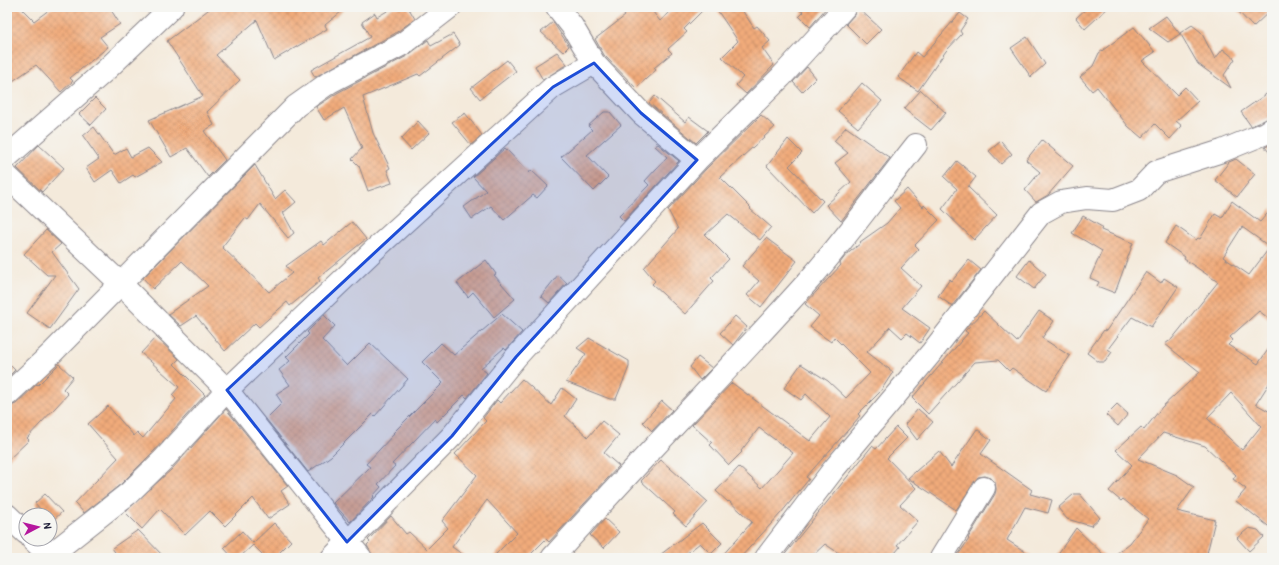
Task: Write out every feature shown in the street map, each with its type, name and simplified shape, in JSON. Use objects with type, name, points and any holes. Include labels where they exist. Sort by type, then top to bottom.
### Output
[{"type":"street","points":[[7,157],[107,69],[172,7]]},
{"type":"street","points":[[7,395],[53,352],[296,106],[330,82],[400,45],[450,7]]},
{"type":"street","points":[[557,7],[572,26],[594,63],[641,113],[697,160]]},
{"type":"street","points":[[332,558],[354,550],[452,436],[516,357],[697,160],[781,77],[845,7]]},
{"type":"street","points":[[40,547],[50,557],[129,493],[163,460],[227,390],[373,251],[553,87],[594,63]]},
{"type":"street","points":[[766,558],[834,470],[932,352],[1040,213],[1061,202],[1087,198],[1113,200],[1139,190],[1156,172],[1222,151],[1266,133],[1272,129]]},
{"type":"street","points":[[552,558],[812,276],[916,145]]},
{"type":"street","points":[[7,176],[120,283],[227,390],[354,550]]},
{"type":"street","points":[[941,558],[984,488]]},
{"type":"street","points":[[7,515],[18,526]]},
{"type":"highlighted area","points":[[594,63],[641,113],[697,160],[516,357],[452,436],[347,542],[227,390],[553,87]]},
{"type":"building","points":[[7,7],[20,7],[34,21],[53,7],[109,7],[120,24],[100,37],[108,47],[70,78],[73,81],[61,92],[36,65],[7,85]]},
{"type":"building","points":[[212,7],[347,7],[325,25],[327,29],[274,60],[257,20],[216,55],[240,80],[207,112],[214,125],[204,131],[225,160],[208,177],[187,148],[171,157],[149,120],[203,96],[167,41]]},
{"type":"building","points":[[394,7],[408,7],[415,19],[394,34],[315,77],[311,70],[370,37],[362,22],[375,13],[377,17]]},
{"type":"building","points":[[620,7],[649,7],[660,21],[676,7],[706,7],[684,29],[687,32],[668,49],[672,53],[654,68],[656,70],[636,88],[604,55],[595,39],[625,16]]},
{"type":"building","points":[[715,7],[740,7],[754,28],[757,26],[770,41],[762,48],[774,65],[746,94],[736,85],[743,77],[722,57],[738,41]]},
{"type":"building","points":[[796,7],[827,7],[810,27],[799,16],[803,12]]},
{"type":"building","points":[[857,7],[881,29],[866,44],[846,24],[854,15]]},
{"type":"building","points":[[1088,7],[1109,7],[1085,29],[1076,18]]},
{"type":"building","points":[[1234,7],[1272,7],[1272,9],[1253,27]]},
{"type":"building","points":[[960,13],[968,19],[960,31],[962,34],[946,51],[918,91],[898,77],[916,52],[922,57]]},
{"type":"building","points":[[1166,16],[1180,34],[1168,42],[1149,28]]},
{"type":"building","points":[[553,22],[569,46],[563,52],[541,32]]},
{"type":"building","points":[[1192,25],[1201,32],[1215,59],[1223,49],[1235,59],[1224,75],[1231,88],[1198,64],[1180,33]]},
{"type":"building","points":[[1134,27],[1155,52],[1142,61],[1177,95],[1185,87],[1198,101],[1176,121],[1182,126],[1170,139],[1155,124],[1142,138],[1128,126],[1097,87],[1092,91],[1080,77],[1093,66],[1099,53]]},
{"type":"building","points":[[453,34],[460,45],[420,76],[418,74],[363,97],[373,133],[390,168],[387,170],[392,183],[368,191],[359,166],[352,159],[362,148],[344,108],[324,120],[316,107],[337,93],[407,56],[428,40],[431,46]]},
{"type":"building","points":[[1027,37],[1045,64],[1031,77],[1011,48]]},
{"type":"building","points":[[557,52],[567,64],[543,80],[535,66]]},
{"type":"building","points":[[507,60],[516,71],[480,99],[471,88]]},
{"type":"building","points":[[807,67],[816,78],[802,92],[793,82]]},
{"type":"building","points":[[862,83],[882,101],[858,128],[838,111]]},
{"type":"building","points":[[921,90],[946,113],[931,130],[904,109]]},
{"type":"building","points":[[1272,90],[1272,117],[1251,126],[1241,112]]},
{"type":"building","points":[[655,96],[685,122],[689,117],[708,131],[696,143],[649,103]]},
{"type":"building","points":[[95,98],[106,109],[91,125],[79,114]]},
{"type":"building","points":[[604,112],[610,112],[621,125],[587,155],[608,177],[594,191],[561,157],[592,130],[588,126]]},
{"type":"building","points":[[465,113],[482,135],[471,145],[452,122]]},
{"type":"building","points":[[761,115],[775,127],[720,177],[751,208],[750,209],[771,227],[760,240],[728,214],[705,235],[729,259],[711,278],[714,281],[685,314],[652,284],[655,281],[644,268],[678,229],[668,210],[706,169]]},
{"type":"building","points":[[418,121],[429,133],[411,150],[401,139]]},
{"type":"building","points":[[94,127],[114,155],[126,148],[131,157],[148,148],[162,162],[135,177],[133,175],[121,183],[112,170],[95,182],[86,168],[99,159],[83,136]]},
{"type":"building","points":[[846,127],[890,158],[841,221],[826,205],[851,182],[835,163],[848,153],[834,141]]},
{"type":"building","points":[[788,139],[802,153],[789,166],[823,201],[812,213],[767,166]]},
{"type":"building","points":[[1042,140],[1073,166],[1048,195],[1036,202],[1025,190],[1040,172],[1026,160]]},
{"type":"building","points":[[1001,141],[1012,154],[1001,164],[989,151]]},
{"type":"building","points":[[658,144],[679,161],[624,221],[619,216],[649,185],[645,181],[667,157],[655,146]]},
{"type":"building","points":[[1272,144],[1272,156],[1265,147]]},
{"type":"building","points":[[39,145],[64,168],[42,192],[17,168]]},
{"type":"building","points":[[505,148],[529,173],[531,170],[548,186],[537,198],[533,195],[504,220],[491,206],[472,219],[464,207],[486,191],[473,177]]},
{"type":"building","points":[[1236,159],[1255,174],[1237,197],[1215,180],[1229,162]]},
{"type":"building","points":[[957,161],[976,177],[968,187],[997,215],[974,240],[942,209],[957,189],[944,177]]},
{"type":"building","points":[[255,165],[275,199],[285,190],[296,202],[283,213],[294,233],[288,238],[260,204],[248,220],[245,218],[222,247],[269,292],[292,273],[286,266],[321,241],[324,245],[352,222],[366,239],[318,278],[320,281],[290,306],[287,302],[259,327],[255,323],[225,351],[196,316],[181,326],[168,314],[208,286],[182,261],[153,289],[143,278]]},
{"type":"building","points":[[907,189],[923,207],[924,205],[939,220],[915,245],[919,249],[901,268],[921,286],[902,308],[930,328],[920,343],[907,333],[902,338],[890,327],[867,352],[893,372],[880,392],[858,414],[860,416],[806,477],[809,479],[781,513],[740,558],[720,558],[752,522],[716,491],[739,467],[762,488],[793,453],[759,428],[741,451],[742,452],[729,465],[710,445],[712,443],[692,425],[732,383],[810,441],[830,417],[806,394],[801,400],[784,388],[801,364],[828,381],[846,398],[870,373],[834,337],[831,342],[810,327],[819,316],[805,304],[841,265],[840,263],[846,255],[861,243],[860,242],[887,223],[900,208],[894,201]]},
{"type":"building","points":[[1232,201],[1260,222],[1272,208],[1272,321],[1259,311],[1230,337],[1233,340],[1228,345],[1258,364],[1272,344],[1272,379],[1256,404],[1272,413],[1272,529],[1236,501],[1246,489],[1233,479],[1236,475],[1205,446],[1163,433],[1138,459],[1177,475],[1194,487],[1177,511],[1215,520],[1206,558],[1111,558],[1130,543],[1148,519],[1123,499],[1121,501],[1109,491],[1132,465],[1116,450],[1141,427],[1144,430],[1162,407],[1200,372],[1165,344],[1172,339],[1218,282],[1184,259],[1185,257],[1165,243],[1176,226],[1196,240],[1198,238],[1200,239],[1215,214],[1222,218]],"holes":[[[1242,227],[1270,247],[1249,275],[1223,257]],[[1231,393],[1261,426],[1242,450],[1207,418]]]},
{"type":"building","points":[[1083,216],[1102,227],[1101,230],[1133,243],[1115,293],[1097,286],[1099,282],[1090,278],[1102,251],[1072,233]]},
{"type":"building","points":[[46,230],[61,244],[52,252],[79,289],[50,329],[27,313],[55,275],[47,275],[24,254]]},
{"type":"building","points":[[766,238],[797,261],[761,307],[747,295],[759,281],[742,266]]},
{"type":"building","points":[[486,260],[496,274],[494,275],[515,299],[494,317],[473,292],[468,297],[457,283]]},
{"type":"building","points":[[969,260],[981,270],[952,306],[938,296],[950,279],[952,281]]},
{"type":"building","points":[[1029,260],[1046,274],[1034,289],[1017,276]]},
{"type":"building","points":[[1146,272],[1161,283],[1164,278],[1178,287],[1151,327],[1132,317],[1108,349],[1112,352],[1105,362],[1099,362],[1087,353],[1104,330],[1106,331]]},
{"type":"building","points":[[558,275],[567,283],[549,303],[541,296]]},
{"type":"building","points":[[984,311],[1017,342],[1039,311],[1054,321],[1042,338],[1070,356],[1046,391],[1012,368],[1009,371],[998,360],[975,362],[928,414],[912,398],[968,333],[965,331]]},
{"type":"building","points":[[502,314],[522,332],[506,350],[504,348],[481,368],[487,373],[467,398],[464,395],[437,422],[435,419],[392,464],[395,466],[378,484],[381,487],[373,496],[374,497],[350,522],[333,503],[370,467],[366,464],[394,434],[393,433],[443,383],[422,362],[441,343],[454,355]]},
{"type":"building","points":[[324,315],[335,326],[322,340],[347,366],[370,343],[408,379],[375,416],[373,414],[331,456],[308,472],[266,419],[282,403],[276,394],[290,385],[279,370],[290,361],[286,357],[309,334],[307,332]]},
{"type":"building","points":[[735,316],[747,327],[733,345],[720,333]]},
{"type":"building","points":[[156,337],[179,359],[174,364],[205,395],[154,451],[121,484],[84,513],[75,503],[118,458],[88,424],[108,406],[134,436],[137,432],[143,438],[176,399],[172,395],[179,387],[141,353]]},
{"type":"building","points":[[589,338],[629,361],[629,367],[616,399],[610,399],[566,382],[586,354],[577,348]]},
{"type":"building","points":[[698,357],[712,368],[700,380],[690,367]]},
{"type":"building","points":[[7,362],[15,370],[7,378]]},
{"type":"building","points":[[59,364],[73,377],[63,389],[68,394],[27,438],[29,440],[7,461],[7,407],[16,404]]},
{"type":"building","points":[[522,379],[551,405],[562,388],[576,399],[565,416],[588,437],[602,421],[619,435],[604,453],[619,466],[549,542],[546,539],[527,558],[492,558],[517,533],[487,500],[452,547],[468,558],[373,558],[367,545],[370,542],[368,540],[391,516],[406,534],[409,532],[427,549],[448,528],[442,521],[477,475],[455,454],[486,421],[483,418],[497,400],[500,403]]},
{"type":"building","points":[[662,401],[672,410],[652,431],[643,422]]},
{"type":"building","points":[[1117,404],[1128,414],[1118,426],[1106,415]]},
{"type":"building","points":[[226,409],[288,486],[281,491],[290,504],[268,519],[253,498],[225,526],[210,511],[185,535],[160,509],[142,529],[125,512],[172,469]]},
{"type":"building","points":[[918,409],[933,422],[917,440],[905,424]]},
{"type":"building","points":[[896,427],[907,438],[887,458],[916,488],[900,505],[918,521],[897,545],[900,547],[891,558],[846,558],[825,544],[810,558],[782,558],[872,446],[876,449]]},
{"type":"building","points":[[977,429],[991,440],[981,454],[1032,490],[1030,494],[1052,500],[1048,513],[1025,507],[1007,540],[1035,558],[956,558],[969,539],[968,538],[995,494],[995,482],[991,478],[985,476],[978,477],[956,510],[908,478],[939,451],[951,467]]},
{"type":"building","points":[[661,460],[708,502],[686,526],[673,514],[675,512],[641,481]]},
{"type":"building","points":[[45,494],[57,507],[38,507],[35,503]]},
{"type":"building","points":[[1074,494],[1080,494],[1100,518],[1091,526],[1067,519],[1058,508]]},
{"type":"building","points":[[58,508],[62,512],[58,516]]},
{"type":"building","points":[[605,519],[619,532],[604,548],[590,535]]},
{"type":"building","points":[[274,523],[291,541],[274,558],[266,558],[253,545],[239,558],[233,558],[224,548],[242,531],[253,543]]},
{"type":"building","points":[[702,523],[722,543],[711,554],[700,543],[681,558],[656,558]]},
{"type":"building","points":[[1076,528],[1107,558],[1055,558]]},
{"type":"building","points":[[1249,528],[1258,530],[1264,537],[1249,551],[1237,538]]},
{"type":"building","points":[[138,530],[165,558],[119,558],[112,548]]}]
